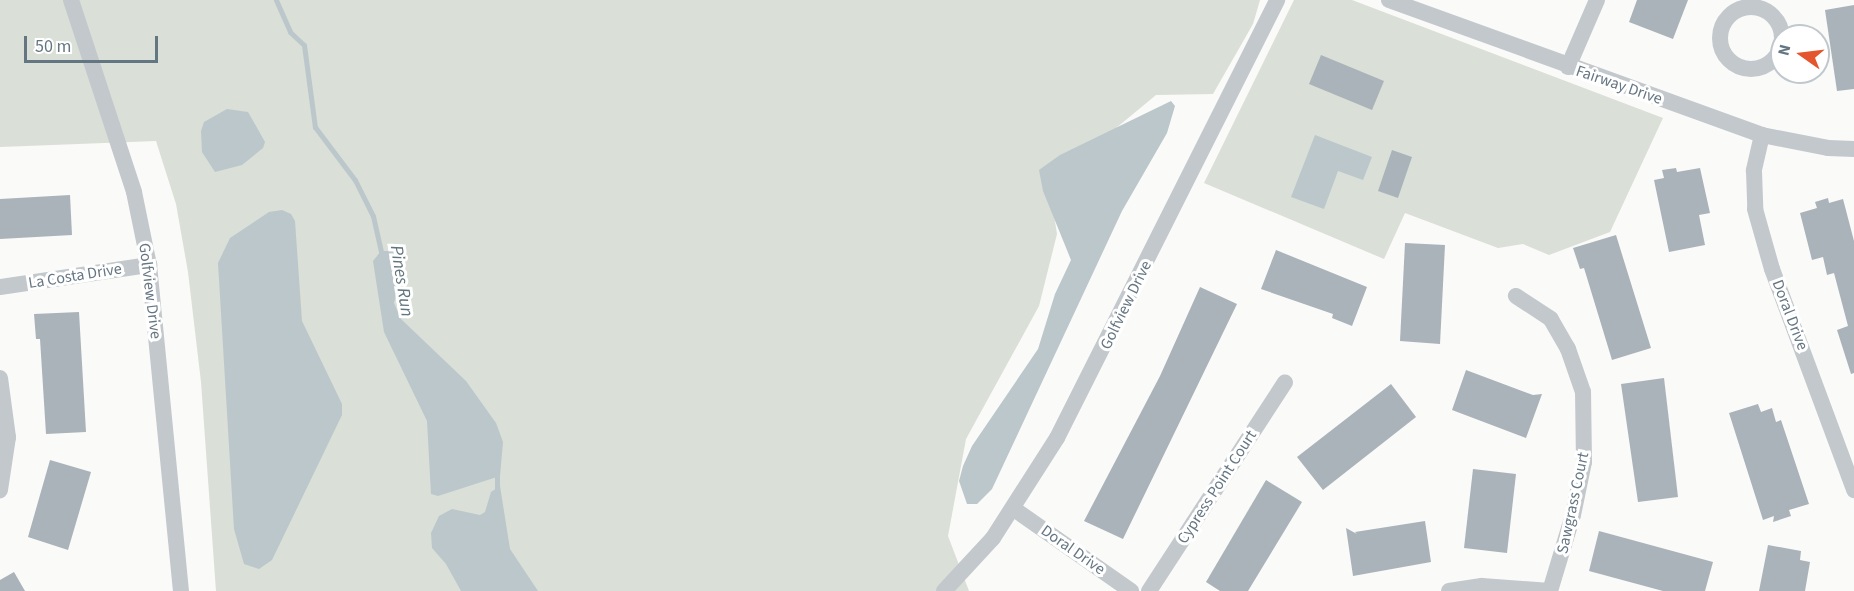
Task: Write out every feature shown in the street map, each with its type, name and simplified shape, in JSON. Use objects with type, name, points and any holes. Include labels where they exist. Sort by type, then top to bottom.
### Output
[{"type":"street","name":"Golfview Drive","points":[[71,0],[134,192],[149,265],[181,591]]},
{"type":"street","name":"Golfview Drive","points":[[944,591],[993,538],[1014,509],[1096,364],[1277,0]]},
{"type":"street","name":"Fairway Drive","points":[[1389,0],[1568,67],[1762,135],[1828,148],[1854,149]]},
{"type":"street","points":[[1568,67],[1597,0]]},
{"type":"street","name":"Doral Drive","points":[[1762,135],[1755,171],[1755,209],[1772,269],[1851,468],[1854,490]]},
{"type":"street","name":"La Costa Drive","points":[[0,287],[149,265]]},
{"type":"street","name":"Sawgrass Court","points":[[1516,296],[1551,319],[1568,349],[1583,392],[1584,462],[1567,541],[1550,591]]},
{"type":"street","points":[[0,378],[8,437],[0,490]]},
{"type":"street","name":"Cypress Point Court","points":[[1149,591],[1285,382]]},
{"type":"street","name":"Doral Drive","points":[[1014,509],[1131,591]]},
{"type":"street","points":[[1449,591],[1482,586],[1550,591]]},
{"type":"shaded area","points":[[0,0],[1260,0],[1253,24],[1213,94],[1156,95],[1098,143],[1047,171],[1057,234],[1039,306],[966,439],[948,536],[969,591],[216,591],[201,382],[188,272],[176,204],[156,141],[0,147]]},
{"type":"shaded area","points":[[1294,0],[1352,0],[1663,118],[1610,232],[1549,255],[1523,244],[1498,248],[1405,213],[1384,259],[1204,183]]},
{"type":"shaded area","points":[[1171,101],[1175,106],[1167,133],[1122,211],[992,489],[977,504],[967,504],[959,481],[963,466],[972,446],[1038,349],[1055,294],[1071,260],[1043,191],[1039,170],[1060,155]]},
{"type":"shaded area","points":[[227,109],[248,112],[265,142],[263,148],[242,165],[215,172],[202,152],[201,131],[204,122]]},
{"type":"shaded area","points":[[1315,135],[1372,157],[1363,180],[1338,171],[1324,209],[1291,197]]},
{"type":"shaded area","points":[[282,210],[291,214],[295,221],[302,321],[342,404],[342,415],[272,560],[259,569],[244,564],[234,529],[218,263],[230,238],[269,212]]},
{"type":"shaded area","points":[[381,251],[394,251],[399,282],[394,303],[401,319],[466,381],[496,423],[503,442],[500,476],[438,496],[431,494],[427,421],[384,332],[373,261]]},
{"type":"shaded area","points":[[500,486],[510,549],[538,591],[461,591],[446,564],[432,548],[431,533],[439,516],[452,509],[480,515],[485,512],[491,492]]},
{"type":"building","points":[[1637,0],[1688,0],[1673,39],[1629,22]]},
{"type":"building","points":[[1854,5],[1854,89],[1837,91],[1830,44],[1830,24],[1827,24],[1825,10]]},
{"type":"building","points":[[1321,55],[1384,81],[1372,110],[1309,84]]},
{"type":"building","points":[[1392,150],[1412,157],[1398,198],[1378,191]]},
{"type":"building","points":[[1676,168],[1677,172],[1700,168],[1710,213],[1699,215],[1705,245],[1669,252],[1654,180],[1664,178],[1662,170]]},
{"type":"building","points":[[70,195],[72,235],[0,239],[0,199]]},
{"type":"building","points":[[1828,198],[1829,203],[1843,199],[1854,241],[1854,373],[1851,374],[1837,330],[1848,326],[1834,273],[1827,275],[1823,257],[1812,260],[1800,213],[1817,208],[1815,202]]},
{"type":"building","points":[[1616,235],[1651,348],[1612,360],[1584,268],[1580,269],[1573,248]]},
{"type":"building","points":[[1405,243],[1445,245],[1440,344],[1400,341]]},
{"type":"building","points":[[1276,250],[1367,287],[1352,326],[1332,318],[1333,314],[1261,289]]},
{"type":"building","points":[[1200,287],[1237,304],[1123,539],[1084,521],[1160,376]]},
{"type":"building","points":[[79,312],[86,432],[46,434],[40,339],[36,339],[34,314]]},
{"type":"building","points":[[1466,370],[1533,395],[1542,394],[1526,438],[1452,410]]},
{"type":"building","points":[[1664,378],[1678,497],[1638,502],[1621,384]]},
{"type":"building","points":[[1391,384],[1416,417],[1323,490],[1297,457]]},
{"type":"building","points":[[1758,404],[1761,412],[1772,408],[1776,422],[1781,420],[1809,504],[1789,510],[1791,516],[1773,522],[1774,516],[1763,520],[1729,413]]},
{"type":"building","points":[[50,460],[91,472],[68,550],[28,537]]},
{"type":"building","points":[[1473,469],[1516,474],[1507,553],[1464,548]]},
{"type":"building","points":[[1266,480],[1302,502],[1248,591],[1220,591],[1206,582]]},
{"type":"building","points":[[1425,521],[1431,562],[1353,576],[1346,528],[1357,534],[1355,532]]},
{"type":"building","points":[[1599,531],[1713,562],[1705,591],[1663,591],[1589,571]]},
{"type":"building","points":[[1768,545],[1801,551],[1800,560],[1810,562],[1805,591],[1759,591]]},
{"type":"building","points":[[14,572],[25,591],[0,591],[0,580]]},
{"type":"waterway","name":"Pines Run","points":[[276,0],[290,32],[304,45],[315,127],[355,180],[373,216],[382,256]]},
{"type":"waterway","name":"Pines Run","points":[[497,472],[497,492]]}]
